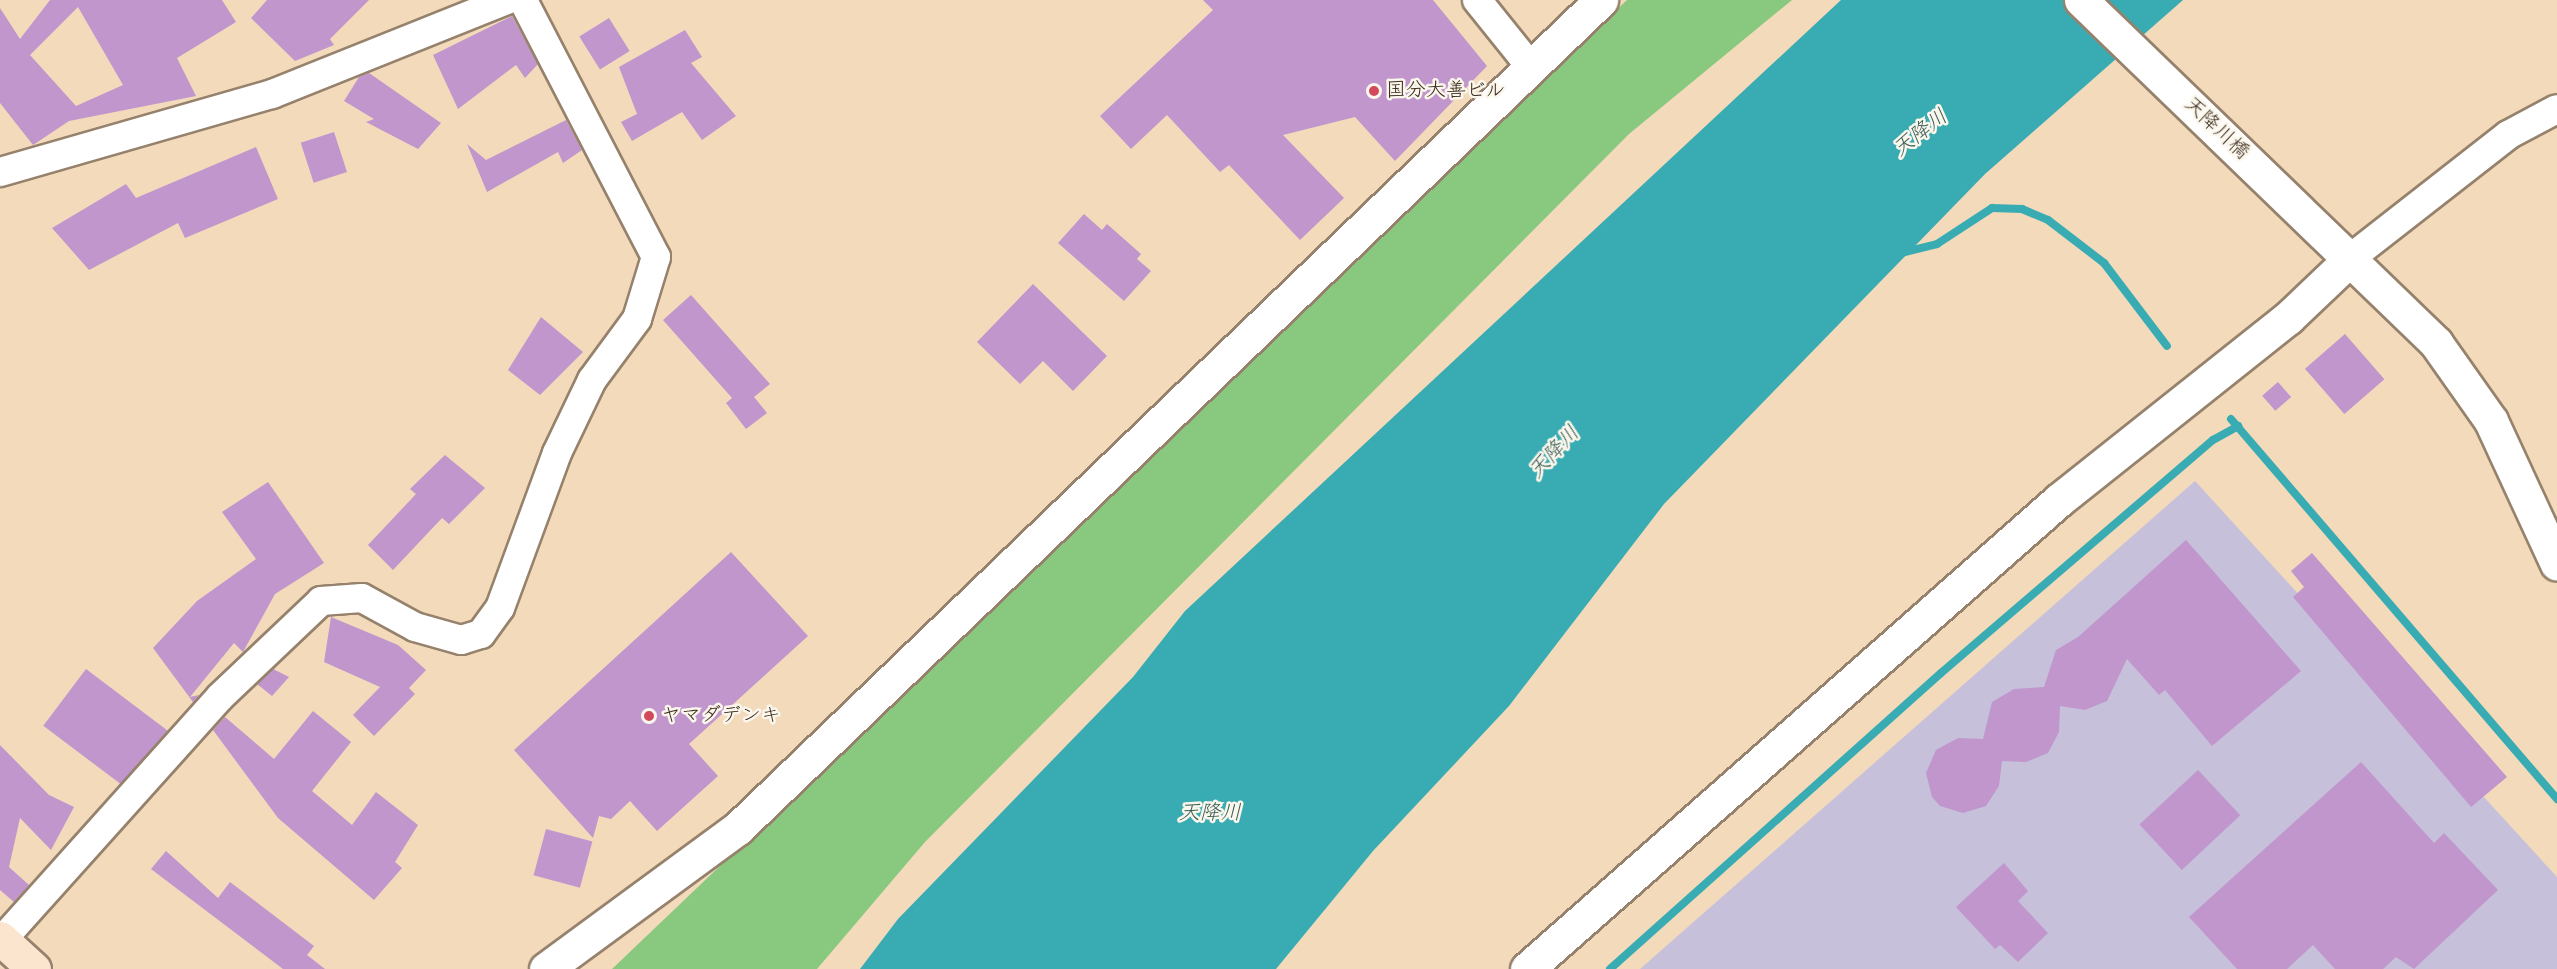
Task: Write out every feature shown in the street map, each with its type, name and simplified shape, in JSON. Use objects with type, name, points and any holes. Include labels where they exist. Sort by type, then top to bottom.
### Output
[{"type":"main road","points":[[1,939],[34,969]]},
{"type":"street","points":[[0,172],[272,94],[507,0]]},
{"type":"street","points":[[1,939],[220,697],[321,601],[362,598],[415,627],[461,640],[481,634],[500,608],[557,453],[592,380],[636,320],[656,257],[523,0]]},
{"type":"street","points":[[1477,0],[1530,66]]},
{"type":"street","points":[[546,969],[738,828],[1600,0]]},
{"type":"street","name":"天降川橋","points":[[2081,0],[2352,257],[2436,343],[2491,421],[2557,564]]},
{"type":"street","points":[[1527,969],[2060,500],[2288,318],[2352,257],[2508,135],[2557,109]]},
{"type":"shaded area","points":[[2195,481],[2557,877],[2557,969],[1640,969]]},
{"type":"green space","points":[[1627,0],[1792,0],[1629,134],[925,842],[817,969],[612,969]]},
{"type":"water","name":"天降川","points":[[1841,0],[2183,0],[1985,174],[1664,504],[1509,706],[1373,851],[1276,969],[860,969],[898,919],[1133,677],[1185,611]]},
{"type":"building","points":[[50,0],[222,0],[236,22],[177,58],[196,96],[69,121],[33,145],[0,103],[0,8],[20,39]],"holes":[[[78,7],[123,85],[76,106],[30,55]]]},
{"type":"building","points":[[267,0],[369,0],[330,39],[334,45],[295,61],[251,18]]},
{"type":"building","points":[[1203,0],[1433,0],[1487,66],[1395,161],[1355,117],[1283,135],[1344,198],[1300,240],[1229,165],[1220,172],[1167,115],[1131,149],[1100,116],[1213,10]]},
{"type":"building","points":[[512,16],[538,64],[525,78],[516,65],[458,109],[433,55]]},
{"type":"building","points":[[609,18],[630,51],[600,70],[579,37]]},
{"type":"building","points":[[685,30],[702,57],[691,63],[736,116],[702,140],[682,112],[632,141],[621,122],[637,114],[619,67]]},
{"type":"building","points":[[369,73],[441,123],[418,149],[366,122],[374,119],[344,101],[359,77]]},
{"type":"building","points":[[566,120],[582,150],[563,163],[558,152],[487,192],[467,144],[486,160]]},
{"type":"building","points":[[334,132],[347,172],[314,183],[301,143]]},
{"type":"building","points":[[256,147],[278,199],[185,238],[178,223],[89,270],[52,228],[126,184],[136,198]]},
{"type":"building","points":[[1084,214],[1102,230],[1107,224],[1141,254],[1137,259],[1151,271],[1124,301],[1058,243]]},
{"type":"building","points":[[1033,284],[1107,356],[1073,391],[1043,361],[1020,384],[977,342]]},
{"type":"building","points":[[691,295],[770,384],[754,397],[767,413],[746,429],[726,403],[732,398],[663,320]]},
{"type":"building","points":[[541,317],[583,352],[540,395],[508,370]]},
{"type":"building","points":[[2345,334],[2384,379],[2344,414],[2305,369]]},
{"type":"building","points":[[2278,382],[2291,397],[2275,411],[2262,396]]},
{"type":"building","points":[[445,455],[485,488],[449,524],[442,518],[393,570],[368,545],[416,494],[410,489]]},
{"type":"building","points":[[268,482],[324,563],[275,594],[243,652],[234,643],[190,697],[199,695],[193,702],[153,648],[197,601],[256,559],[222,512]]},
{"type":"building","points":[[2186,540],[2301,671],[2212,746],[2165,690],[2159,695],[2127,659],[2107,701],[2085,710],[2060,706],[2059,732],[2048,753],[2026,762],[2002,761],[1999,786],[1986,806],[1963,813],[1940,806],[1932,797],[1926,773],[1936,750],[1958,738],[1983,739],[1992,702],[2014,689],[2044,687],[2056,650],[2078,637]]},
{"type":"building","points":[[731,552],[808,636],[689,744],[718,776],[657,831],[630,801],[611,819],[599,816],[593,838],[514,750]]},
{"type":"building","points":[[2312,553],[2507,777],[2471,807],[2293,597],[2304,587],[2291,571]]},
{"type":"building","points":[[331,617],[398,645],[426,670],[409,688],[415,694],[374,736],[353,715],[380,687],[324,662]]},
{"type":"building","points":[[86,669],[167,730],[125,787],[43,726]]},
{"type":"building","points":[[273,669],[289,677],[272,696],[257,684]]},
{"type":"building","points":[[313,711],[351,742],[312,791],[352,825],[376,792],[418,825],[395,862],[402,868],[374,900],[278,818],[213,730],[225,717],[274,759]]},
{"type":"building","points":[[0,745],[49,795],[74,807],[51,850],[20,818],[9,867],[29,885],[14,902],[0,890]]},
{"type":"building","points":[[2361,762],[2434,843],[2444,833],[2498,890],[2414,969],[2396,957],[2383,969],[2335,969],[2313,945],[2287,969],[2237,969],[2189,917]]},
{"type":"building","points":[[2198,770],[2240,815],[2182,870],[2139,825]]},
{"type":"building","points":[[546,829],[592,841],[580,888],[534,875]]},
{"type":"building","points":[[166,851],[218,898],[230,882],[314,946],[307,955],[325,969],[283,969],[151,869]]},
{"type":"building","points":[[2004,863],[2028,891],[2018,901],[2048,933],[2018,962],[2000,945],[1995,949],[1956,907]]},
{"type":"waterway","points":[[1901,253],[1937,244],[1992,208],[2022,209],[2048,220],[2104,263],[2167,346]]},
{"type":"waterway","points":[[2231,419],[2557,799]]},
{"type":"waterway","points":[[1610,969],[1941,673],[2213,440],[2238,426]]},
{"type":"place","name":"国分大善ビル","points":[[1374,91]]},
{"type":"place","name":"ヤマダデンキ","points":[[649,716]]}]
